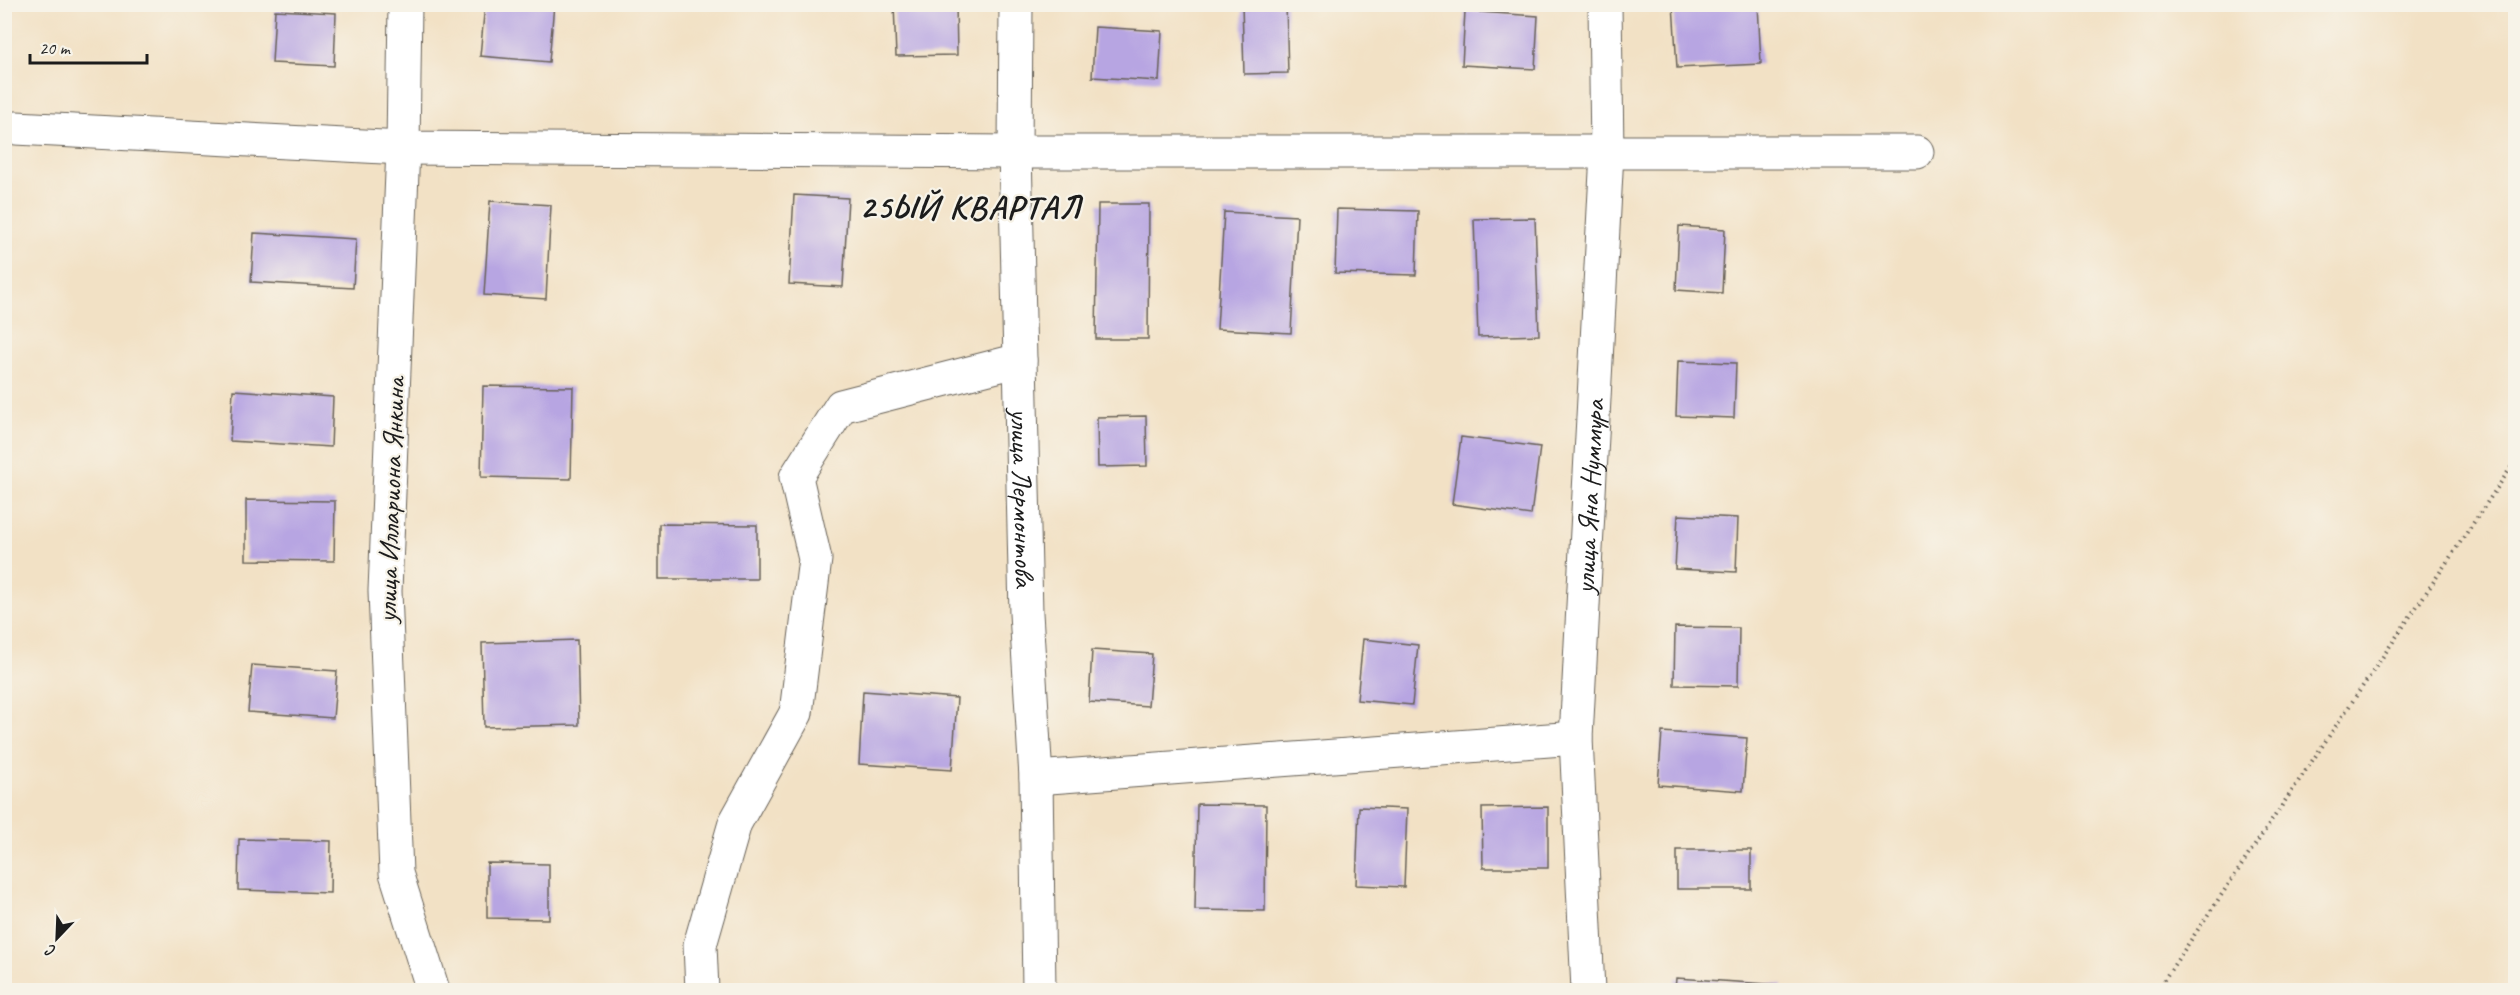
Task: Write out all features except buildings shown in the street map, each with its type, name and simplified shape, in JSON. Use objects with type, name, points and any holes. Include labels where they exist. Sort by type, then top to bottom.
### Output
[{"type":"street","name":"улица Иллариона Янкина","points":[[405,4],[403,148],[385,591],[396,873],[433,990]]},
{"type":"street","name":"улица Лермонтова","points":[[1016,4],[1016,152],[1026,613],[1035,778],[1040,990]]},
{"type":"street","name":"улица Яна Нуммура","points":[[1588,990],[1576,738],[1607,153],[1605,4]]},
{"type":"street","points":[[16,128],[403,148],[1016,152],[1917,152]]},
{"type":"street","points":[[702,990],[700,945],[735,823],[796,713],[815,560],[796,477],[841,406],[1020,360]]},
{"type":"street","points":[[1035,778],[1576,738]]},
{"type":"path","points":[[2157,990],[2516,460]]},
{"type":"district","name":"25ЫЙ КВАРТАЛ","points":[[971,206]]}]
